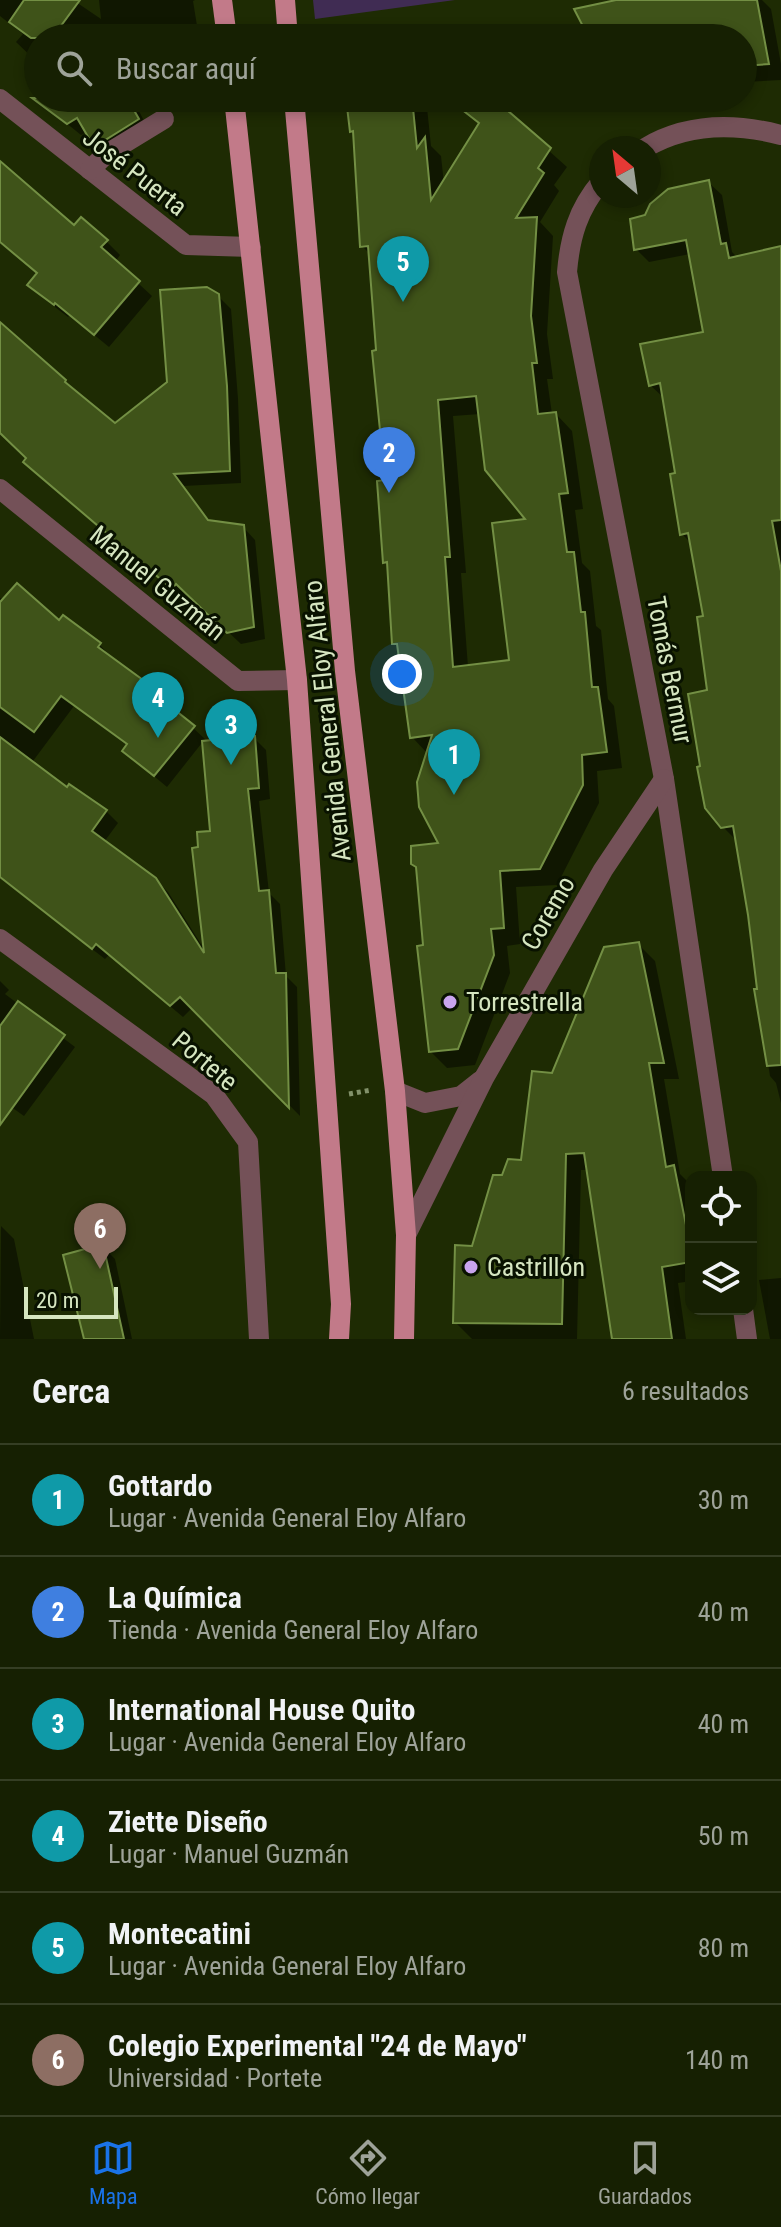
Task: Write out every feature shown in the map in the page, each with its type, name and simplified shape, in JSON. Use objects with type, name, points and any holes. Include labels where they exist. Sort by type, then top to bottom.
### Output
[{"type":"main road","points":[[222,0],[225,24]]},
{"type":"main road","points":[[285,0],[287,24]]},
{"type":"main road","name":"Avenida General Eloy Alfaro","points":[[236,112],[297,680],[341,1304],[339,1339]]},
{"type":"main road","name":"Avenida General Eloy Alfaro","points":[[295,112],[385,1090],[406,1235],[404,1339]]},
{"type":"street","name":"José Puerta","points":[[0,99],[186,245],[251,247]]},
{"type":"street","points":[[90,170],[105,155],[164,119]]},
{"type":"street","points":[[661,139],[700,128],[746,126],[781,135]]},
{"type":"street","name":"Tomás Bermur","points":[[589,196],[570,240],[567,272],[664,779],[722,1171]]},
{"type":"street","name":"Manuel Guzmán","points":[[0,489],[238,681],[297,680]]},
{"type":"street","name":"Coremo","points":[[406,1235],[484,1078],[603,870],[664,779]]},
{"type":"street","name":"Portete","points":[[0,939],[214,1095],[248,1142],[259,1339]]},
{"type":"street","name":"Coremo","points":[[385,1090],[425,1103],[461,1096],[484,1078]]},
{"type":"street","points":[[744,1315],[747,1339]]},
{"type":"path","points":[[346,1094],[385,1090]]},
{"type":"shaded area","points":[[313,0],[455,0],[315,19]]},
{"type":"building","points":[[24,0],[80,0],[62,24],[24,24],[24,33],[9,22]]},
{"type":"building","points":[[616,0],[757,0],[769,64],[757,65],[757,24],[582,24],[574,9]]},
{"type":"building","points":[[51,112],[135,112],[139,119],[94,147],[77,118],[67,124]]},
{"type":"building","points":[[348,112],[413,112],[417,148],[425,137],[431,200],[479,123],[465,112],[509,112],[551,148],[538,168],[544,173],[516,218],[537,217],[531,316],[537,363],[532,363],[538,414],[556,412],[568,493],[559,494],[567,552],[574,552],[581,612],[585,612],[592,687],[598,687],[607,752],[582,755],[583,785],[540,869],[500,871],[504,928],[491,929],[494,955],[458,1049],[429,1052],[417,946],[423,945],[416,867],[411,864],[411,846],[438,843],[419,807],[417,782],[432,735],[410,738],[397,644],[392,644],[387,562],[383,563],[377,481],[385,480],[372,351],[376,350],[368,246],[360,247],[353,131],[350,132]],"holes":[[[476,396],[485,470],[525,519],[492,523],[509,660],[453,667],[445,557],[450,557],[438,400]]]},
{"type":"building","points":[[0,161],[74,225],[81,217],[108,240],[101,247],[140,281],[94,335],[27,285],[37,273],[0,242]]},
{"type":"building","points":[[709,180],[721,244],[726,243],[729,258],[781,246],[781,520],[772,521],[781,571],[781,1065],[767,1066],[733,826],[721,828],[705,808],[688,694],[707,690],[697,617],[703,616],[688,533],[680,535],[670,474],[675,473],[660,383],[649,386],[640,344],[703,332],[686,240],[634,250],[630,219],[645,215],[648,208],[661,208],[661,195],[668,189]]},
{"type":"building","points":[[207,287],[219,294],[230,471],[174,474],[208,520],[244,525],[254,627],[227,633],[176,584],[172,589],[23,462],[26,458],[0,433],[0,322],[115,423],[167,382],[160,290]]},
{"type":"building","points":[[17,583],[59,620],[63,615],[101,643],[98,647],[143,680],[141,683],[195,726],[154,776],[122,751],[127,744],[61,696],[34,732],[0,707],[0,602]]},
{"type":"building","points":[[255,736],[259,788],[248,789],[259,891],[269,890],[276,973],[286,973],[289,1108],[180,997],[170,1006],[96,944],[92,949],[0,877],[0,737],[67,787],[69,784],[107,810],[92,831],[156,878],[204,953],[192,848],[198,847],[197,832],[210,831],[202,741]]},
{"type":"building","points":[[639,942],[664,1063],[649,1063],[666,1167],[674,1165],[685,1220],[685,1263],[662,1267],[672,1339],[612,1339],[584,1153],[566,1154],[562,1324],[453,1323],[455,1245],[472,1246],[493,1175],[502,1175],[508,1159],[521,1160],[532,1071],[552,1073],[604,947]]},
{"type":"building","points":[[18,1001],[65,1035],[0,1125],[0,1026]]},
{"type":"building","points":[[103,1244],[124,1339],[84,1339],[63,1255]]},
{"type":"place","name":"Montecatini","points":[[403,302]]},
{"type":"place","name":"La Química","points":[[389,493]]},
{"type":"place","name":"Ziette Diseño","points":[[158,738]]},
{"type":"place","name":"International House Quito","points":[[231,765]]},
{"type":"place","name":"Gottardo","points":[[454,795]]},
{"type":"place","name":"Torrestrella","points":[[450,1002]]},
{"type":"place","name":"Castrillón","points":[[471,1267]]},
{"type":"place","name":"Colegio Experimental \"24 de Mayo\"","points":[[100,1269]]}]
